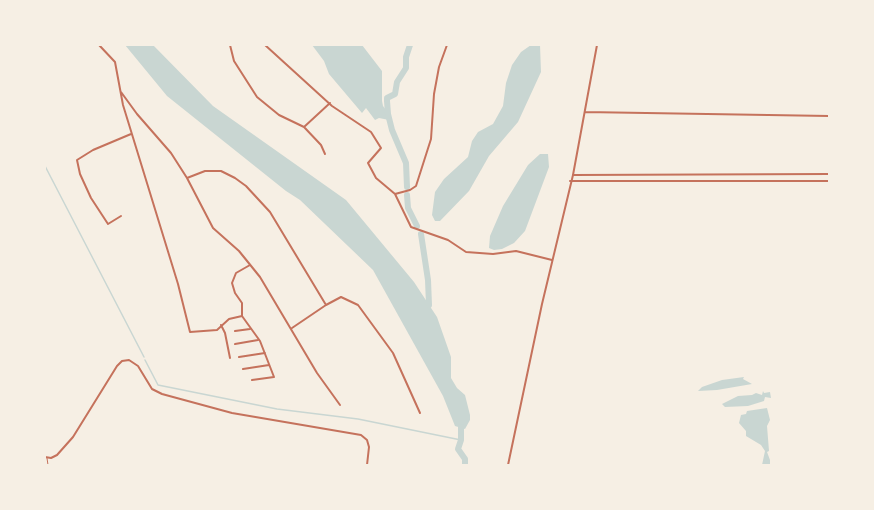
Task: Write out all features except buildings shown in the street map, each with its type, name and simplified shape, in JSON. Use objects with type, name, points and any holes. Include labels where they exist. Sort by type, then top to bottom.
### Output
[{"type":"street","points":[[99,45],[115,62],[131,134],[178,284],[190,332],[216,330],[229,319],[242,316]]},
{"type":"street","points":[[230,45],[234,61],[257,97],[279,115],[304,127],[321,145],[325,154]]},
{"type":"street","points":[[265,45],[330,103],[371,132],[381,148],[368,163],[376,178],[395,194],[411,227],[448,240],[466,252],[493,254],[516,250],[552,260]]},
{"type":"street","points":[[395,194],[416,186],[431,139],[434,94],[439,67],[447,45]]},
{"type":"street","points":[[508,465],[552,260],[573,175],[597,45]]},
{"type":"street","points":[[120,90],[137,114],[165,145],[187,178],[213,228],[239,251],[260,277],[317,373],[340,405]]},
{"type":"street","points":[[304,127],[330,103]]},
{"type":"street","points":[[585,112],[829,116]]},
{"type":"street","points":[[121,216],[108,224],[91,198],[80,174],[77,160],[93,150],[131,134]]},
{"type":"street","points":[[187,178],[205,171],[221,171],[246,186],[270,212],[326,305]]},
{"type":"street","points":[[573,175],[829,174]]},
{"type":"street","points":[[570,181],[829,181]]},
{"type":"street","points":[[250,265],[236,273],[232,283],[242,303],[242,316],[265,353],[274,377],[252,380]]},
{"type":"street","points":[[291,329],[340,297],[358,305],[393,353],[420,413]]},
{"type":"street","points":[[221,325],[230,358]]},
{"type":"street","points":[[235,332],[250,329]]},
{"type":"street","points":[[235,344],[258,340]]},
{"type":"street","points":[[239,357],[265,353]]},
{"type":"street","points":[[46,458],[57,455],[73,437],[117,366],[122,361],[129,360],[138,366],[152,389],[162,394],[232,414],[361,435],[367,440],[369,447],[368,465]]},
{"type":"street","points":[[243,369],[269,365]]},
{"type":"lane","points":[[46,458],[48,465]]},
{"type":"shaded area","points":[[125,45],[153,45],[213,106],[346,200],[414,282],[437,317],[451,357],[451,378],[465,395],[470,415],[465,429],[455,426],[443,396],[373,270],[300,200],[167,96]]},
{"type":"shaded area","points":[[312,45],[362,45],[382,71],[382,101],[390,115],[389,120],[379,118],[375,120],[366,108],[362,113],[329,74],[324,61]]},
{"type":"shaded area","points":[[531,45],[540,45],[541,72],[518,122],[489,156],[469,191],[440,221],[435,221],[432,215],[435,192],[444,179],[468,157],[472,141],[478,132],[493,124],[503,106],[506,83],[512,65],[521,52]]},
{"type":"shaded area","points":[[540,154],[548,154],[549,167],[525,231],[514,243],[502,249],[489,248],[490,236],[503,206],[528,165]]},
{"type":"shaded area","points":[[744,377],[743,379],[752,384],[698,391],[702,387],[722,380]]},
{"type":"shaded area","points":[[763,391],[764,393],[770,392],[771,398],[765,397],[764,401],[748,406],[725,407],[722,404],[738,396],[756,393],[762,395]]},
{"type":"shaded area","points":[[767,408],[770,420],[767,426],[769,451],[767,452],[770,465],[762,465],[765,451],[761,445],[746,436],[746,431],[739,423],[741,415],[746,414],[747,411]]},
{"type":"waterway","points":[[407,187],[406,163],[392,130],[387,98],[395,94],[397,82],[406,68],[406,57],[410,45]]},
{"type":"waterway","points":[[45,166],[144,357]]},
{"type":"waterway","points":[[407,195],[408,208],[417,226]]},
{"type":"waterway","points":[[421,234],[428,280],[429,305]]},
{"type":"waterway","points":[[145,360],[158,385],[277,409],[358,419],[461,440]]},
{"type":"waterway","points":[[461,427],[458,449],[465,459],[465,465]]}]
